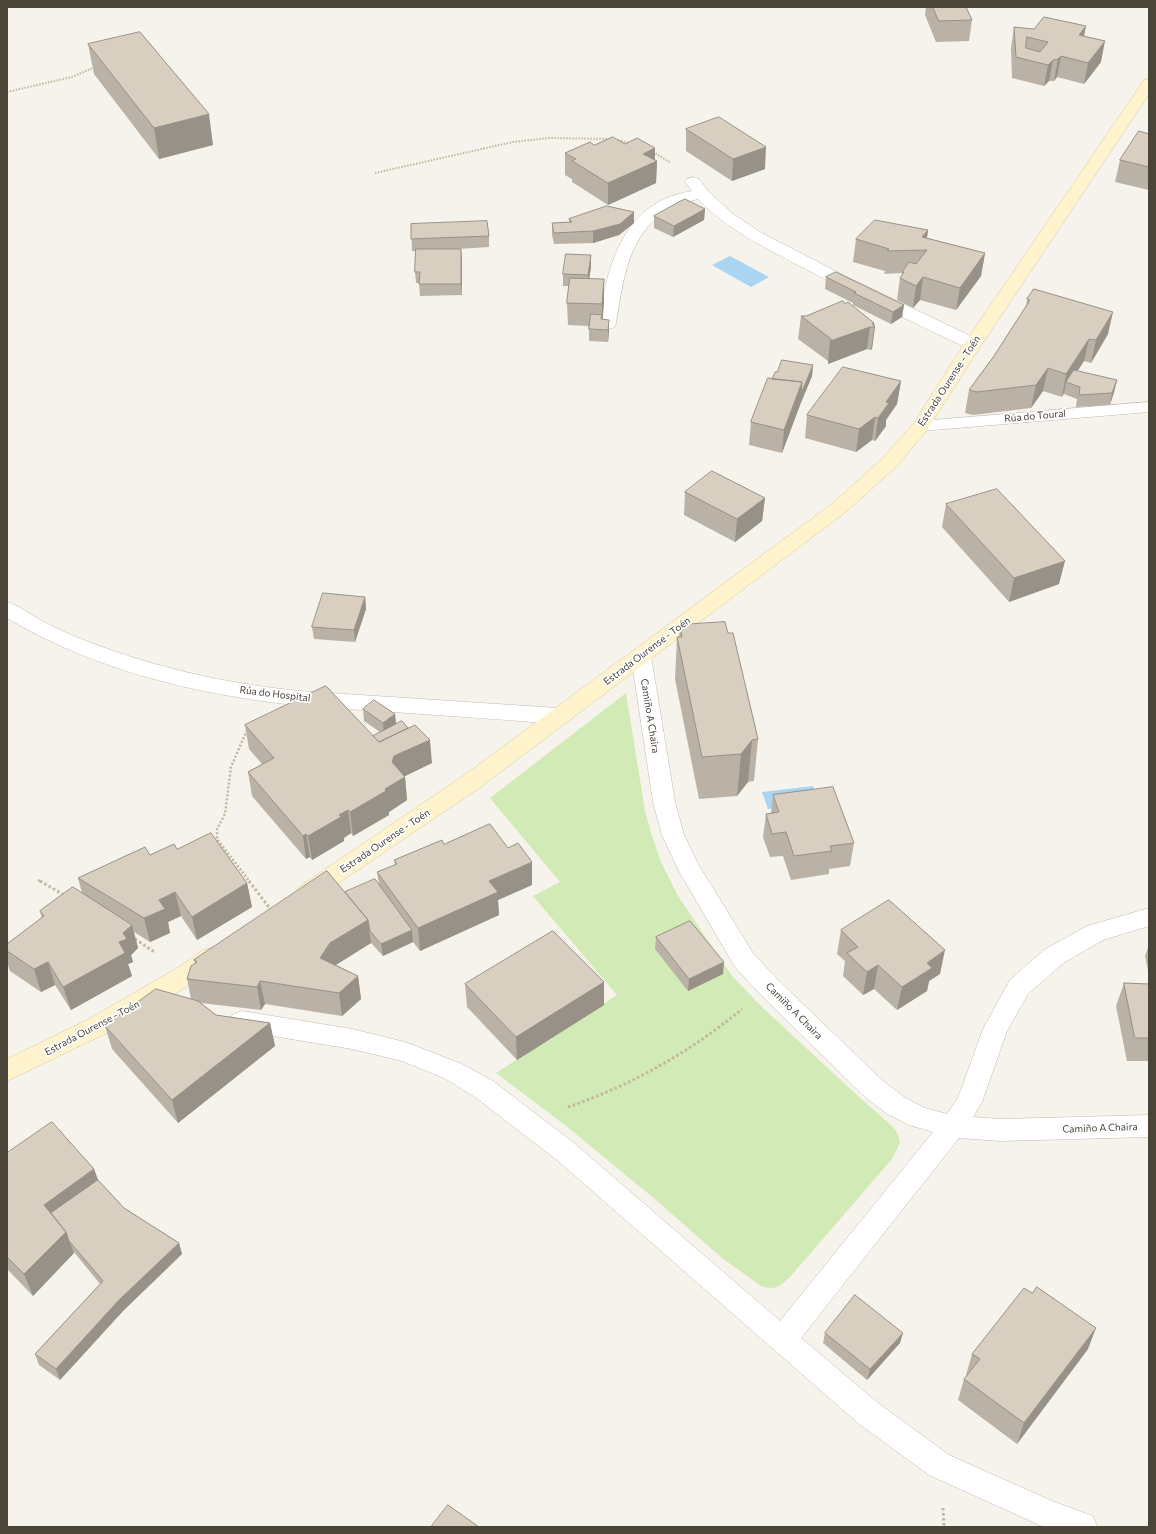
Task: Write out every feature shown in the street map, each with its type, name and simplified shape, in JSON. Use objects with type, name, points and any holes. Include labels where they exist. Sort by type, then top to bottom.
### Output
[{"type":"street","name":"Estrada Ourense - Toén","points":[[275,915],[474,780],[840,507],[889,463],[921,426],[973,344],[1149,84]]},
{"type":"street","points":[[607,324],[612,293],[622,255],[637,229],[660,207],[678,200],[697,188],[708,202],[744,230],[835,279],[973,344]]},
{"type":"street","name":"Rúa do Toural","points":[[921,426],[1149,407]]},
{"type":"street","name":"Rúa do Hospital","points":[[7,609],[50,633],[92,651],[139,667],[199,682],[263,693],[298,697],[558,716]]},
{"type":"street","name":"Camiño A Chaira","points":[[640,656],[664,802],[673,835],[688,867],[744,960],[768,986],[874,1089],[895,1105],[918,1117],[953,1127],[1001,1130],[1149,1126]]},
{"type":"street","points":[[782,1340],[953,1127],[969,1102],[995,1029],[1019,987],[1053,957],[1095,933],[1149,917]]},
{"type":"street","name":"Estrada Ourense - Toén","points":[[7,1071],[98,1026],[188,974],[225,949]]},
{"type":"street","points":[[148,998],[178,1006]]},
{"type":"street","points":[[216,1015],[352,1039],[405,1052],[453,1071],[484,1089],[566,1152],[868,1413],[939,1465],[1046,1513],[1082,1527]]},
{"type":"path","points":[[7,92],[72,77],[100,64]]},
{"type":"path","points":[[375,174],[513,142],[549,138],[579,138],[612,139],[631,144]]},
{"type":"path","points":[[650,150],[667,160],[697,188]]},
{"type":"path","points":[[263,693],[233,761],[224,816],[217,827],[215,835],[275,915]]},
{"type":"path","points":[[38,880],[68,898]]},
{"type":"path","points":[[128,935],[188,974]]},
{"type":"path","points":[[526,1121],[591,1100],[663,1064],[699,1042],[732,1018],[768,986]]},
{"type":"green space","points":[[626,693],[645,811],[661,862],[678,896],[732,976],[763,1008],[892,1126],[898,1134],[900,1143],[892,1159],[790,1277],[784,1283],[774,1288],[761,1286],[722,1258],[656,1200],[565,1125],[496,1073],[617,995],[533,896],[560,882],[490,798]]},
{"type":"water","points":[[730,256],[769,277],[751,287],[712,265]]},
{"type":"water","points":[[813,786],[819,803],[768,809],[762,792]]},
{"type":"building","points":[[933,7],[966,7],[972,20],[939,21]]},
{"type":"building","points":[[1044,17],[1086,26],[1079,35],[1105,41],[1088,63],[1061,56],[1058,59],[1053,60],[1048,65],[1016,57],[1014,27],[1034,29]],"holes":[[[1027,37],[1048,42],[1040,52],[1026,48]]]},
{"type":"building","points":[[140,32],[209,114],[154,128],[88,44]]},
{"type":"building","points":[[719,117],[766,147],[733,159],[686,129]]},
{"type":"building","points":[[1139,131],[1149,134],[1149,167],[1120,160]]},
{"type":"building","points":[[613,137],[625,144],[637,138],[655,148],[643,154],[657,161],[608,183],[572,161],[576,159],[565,153],[590,142],[594,145]]},
{"type":"building","points":[[685,199],[705,209],[674,226],[654,216]]},
{"type":"building","points":[[607,206],[634,212],[620,224],[593,231],[554,233],[552,223],[572,222],[569,219]]},
{"type":"building","points":[[875,220],[928,230],[922,237],[985,253],[960,288],[923,277],[916,286],[900,278],[909,262],[916,264],[927,250],[887,251],[889,249],[856,239]]},
{"type":"building","points":[[487,221],[489,236],[411,239],[411,224]]},
{"type":"building","points":[[416,249],[461,249],[461,284],[419,284],[420,272],[415,272]]},
{"type":"building","points":[[566,254],[591,255],[588,275],[563,274]]},
{"type":"building","points":[[836,272],[904,305],[893,312],[854,293],[856,292],[826,277]]},
{"type":"building","points":[[570,278],[604,279],[602,304],[567,303]]},
{"type":"building","points":[[1034,289],[1113,312],[1096,340],[1089,339],[1066,374],[1048,368],[1036,385],[977,392],[969,390],[994,356],[1030,300],[1027,299]]},
{"type":"building","points":[[843,301],[845,304],[848,302],[874,323],[872,324],[875,326],[830,341],[831,339],[801,316],[806,316]]},
{"type":"building","points":[[591,314],[602,315],[601,319],[609,320],[608,330],[589,329]]},
{"type":"building","points":[[782,360],[813,365],[801,394],[802,382],[772,379]]},
{"type":"building","points":[[843,367],[901,381],[886,402],[889,403],[878,418],[875,417],[859,429],[807,415]]},
{"type":"building","points":[[1074,370],[1117,380],[1112,393],[1079,395],[1080,387],[1066,382]]},
{"type":"building","points":[[768,378],[802,382],[784,430],[751,422]]},
{"type":"building","points":[[712,471],[765,498],[737,519],[685,492]]},
{"type":"building","points":[[997,489],[1065,561],[1014,578],[946,504]]},
{"type":"building","points":[[323,593],[365,597],[354,630],[312,627]]},
{"type":"building","points":[[725,622],[728,633],[733,633],[758,739],[752,740],[741,754],[702,757],[677,637],[682,637],[680,625]]},
{"type":"building","points":[[326,686],[379,742],[415,725],[430,740],[394,756],[392,762],[405,777],[385,789],[386,791],[350,812],[348,810],[339,815],[341,817],[308,836],[306,834],[303,836],[248,772],[274,758],[245,725]]},
{"type":"building","points":[[374,700],[395,714],[383,723],[363,709]]},
{"type":"building","points":[[402,721],[408,728],[379,742],[373,736]]},
{"type":"building","points":[[833,787],[854,843],[830,846],[832,851],[794,856],[786,832],[772,834],[766,814],[779,812],[773,795]]},
{"type":"building","points":[[490,824],[508,848],[518,843],[532,862],[489,881],[498,892],[418,928],[377,872],[397,864],[394,860],[442,840],[444,844]]},
{"type":"building","points":[[211,833],[247,883],[192,917],[175,892],[159,900],[165,909],[144,918],[78,878],[145,847],[150,855],[174,844],[177,849]]},
{"type":"building","points":[[327,871],[368,920],[330,943],[320,958],[358,976],[339,993],[260,981],[257,987],[187,979],[191,966],[197,962],[194,960]]},
{"type":"building","points":[[375,879],[412,930],[381,944],[370,931],[368,920],[345,892]]},
{"type":"building","points":[[73,887],[132,925],[123,933],[127,939],[119,942],[125,953],[63,987],[48,962],[34,969],[7,951],[7,944],[44,916],[40,911]]},
{"type":"building","points":[[889,900],[945,950],[927,963],[932,968],[902,987],[878,965],[867,972],[847,953],[858,947],[841,930]]},
{"type":"building","points":[[690,921],[724,962],[689,979],[656,937]]},
{"type":"building","points":[[553,931],[604,982],[516,1037],[465,984]]},
{"type":"building","points":[[1124,983],[1149,984],[1149,1038],[1135,1038]]},
{"type":"building","points":[[156,989],[198,1001],[216,1015],[270,1023],[172,1100],[105,1026]]},
{"type":"building","points":[[52,1122],[94,1169],[44,1205],[66,1232],[24,1274],[7,1257],[7,1153]]},
{"type":"building","points":[[98,1180],[124,1208],[179,1243],[119,1300],[56,1369],[35,1354],[103,1281],[69,1241],[66,1232],[51,1213]]},
{"type":"building","points":[[1037,1287],[1096,1328],[1024,1423],[964,1379],[980,1359],[972,1354],[1024,1288],[1032,1293]]},
{"type":"building","points":[[855,1295],[903,1333],[870,1369],[825,1333]]},
{"type":"building","points":[[448,1505],[479,1527],[431,1527]]}]
